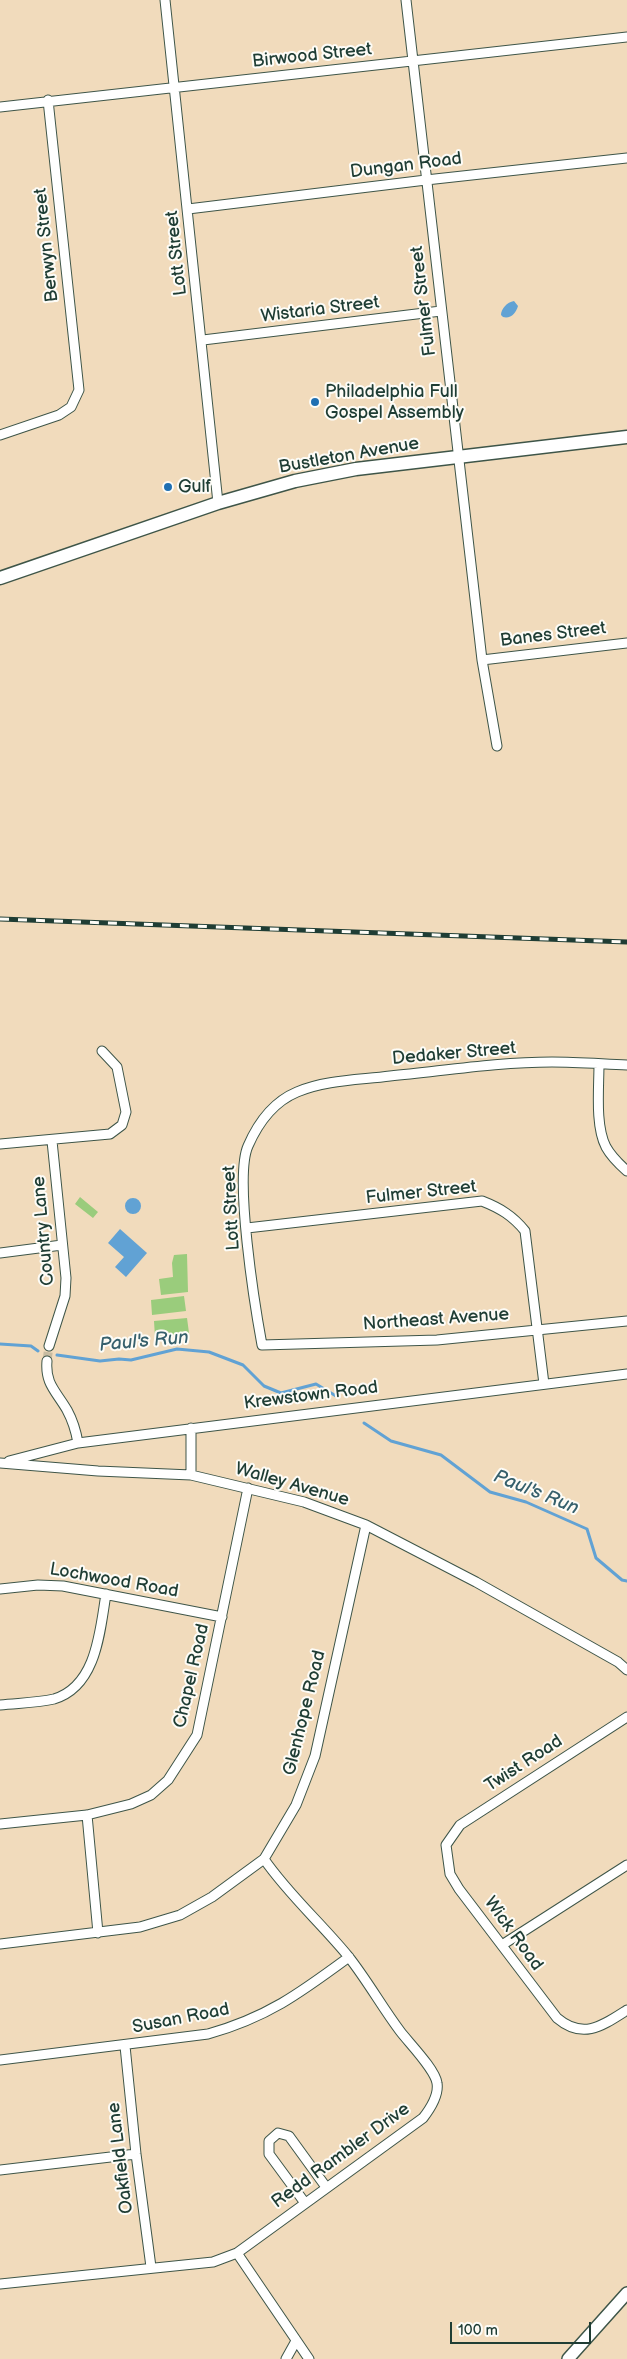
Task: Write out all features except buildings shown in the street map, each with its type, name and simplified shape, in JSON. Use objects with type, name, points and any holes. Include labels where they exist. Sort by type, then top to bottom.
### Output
[{"type":"main road","name":"Bustleton Avenue","points":[[0,578],[218,503],[295,481],[332,474],[459,457],[627,437]]},
{"type":"main road","points":[[568,2359],[627,2293]]},
{"type":"street","name":"Lott Street","points":[[165,0],[218,503]]},
{"type":"street","name":"Fulmer Street","points":[[406,0],[482,660],[497,746]]},
{"type":"street","name":"Birwood Street","points":[[0,107],[48,100],[174,88],[627,37]]},
{"type":"street","name":"Berwyn Street","points":[[0,435],[59,415],[71,407],[76,400],[79,387],[48,100]]},
{"type":"street","name":"Dungan Road","points":[[188,209],[627,158]]},
{"type":"street","name":"Wistaria Street","points":[[202,340],[441,312]]},
{"type":"street","name":"Banes Street","points":[[482,660],[627,643]]},
{"type":"street","points":[[0,1144],[52,1141],[110,1134],[122,1125],[126,1112],[117,1067],[102,1051]]},
{"type":"street","name":"Dedaker Street","points":[[287,1098],[310,1087],[372,1078],[551,1062],[627,1065]]},
{"type":"street","points":[[600,1064],[599,1115],[605,1146],[627,1171]]},
{"type":"street","name":"Lott Street","points":[[259,1331],[247,1228],[243,1173],[247,1148],[261,1122],[274,1106],[287,1098]]},
{"type":"street","name":"Country Lane","points":[[49,1346],[65,1296],[66,1278],[52,1141]]},
{"type":"street","name":"Fulmer Street","points":[[247,1228],[482,1201],[508,1214],[525,1231],[544,1384]]},
{"type":"street","points":[[0,1253],[62,1245]]},
{"type":"street","name":"Northeast Avenue","points":[[259,1331],[262,1345],[437,1340],[538,1328],[627,1321]]},
{"type":"street","points":[[47,1361],[46,1373],[50,1385],[75,1426],[78,1443]]},
{"type":"street","name":"Krewstown Road","points":[[1,1462],[78,1443],[627,1374]]},
{"type":"street","points":[[191,1428],[191,1475]]},
{"type":"street","name":"Walley Avenue","points":[[1,1462],[98,1471],[191,1475],[304,1502],[366,1525],[476,1582],[618,1662],[627,1670]]},
{"type":"street","name":"Chapel Road","points":[[0,1824],[87,1815],[131,1804],[150,1795],[168,1780],[196,1735],[248,1488]]},
{"type":"street","name":"Glenhope Road","points":[[0,1944],[140,1928],[180,1914],[212,1897],[264,1859],[296,1805],[315,1756],[366,1525]]},
{"type":"street","name":"Lochwood Road","points":[[0,1589],[46,1585],[63,1586],[222,1617]]},
{"type":"street","points":[[0,1705],[53,1699],[61,1696],[79,1682],[95,1658],[106,1594]]},
{"type":"street","name":"Twist Road","points":[[446,1845],[460,1825],[627,1717]]},
{"type":"street","points":[[87,1815],[98,1933]]},
{"type":"street","name":"Wick Road","points":[[446,1845],[450,1874],[459,1889],[545,2005],[568,2027],[590,2030],[602,2026],[627,2010]]},
{"type":"street","name":"Redd Rambler Drive","points":[[0,2284],[213,2262],[237,2253],[423,2118],[434,2098],[437,2083],[430,2069],[348,1957],[276,1877],[264,1859]]},
{"type":"street","points":[[502,1945],[627,1865]]},
{"type":"street","name":"Susan Road","points":[[0,2060],[125,2046],[208,2034],[237,2026],[275,2009],[348,1957]]},
{"type":"street","name":"Oakfield Lane","points":[[125,2046],[136,2154],[151,2267]]},
{"type":"street","points":[[305,2203],[269,2154],[269,2141],[278,2133],[289,2136],[326,2187]]},
{"type":"street","points":[[0,2170],[136,2154]]},
{"type":"street","points":[[237,2253],[309,2359]]},
{"type":"street","points":[[286,2359],[296,2341]]},
{"type":"green space","points":[[80,1197],[98,1212],[93,1218],[75,1204]]},
{"type":"green space","points":[[187,1254],[188,1292],[161,1295],[159,1279],[173,1277],[172,1263],[174,1255]]},
{"type":"green space","points":[[184,1296],[186,1311],[152,1315],[151,1300]]},
{"type":"green space","points":[[187,1318],[189,1333],[155,1337],[154,1321]]},
{"type":"water","points":[[514,301],[518,306],[514,313],[511,316],[503,317],[501,313],[503,308]]},
{"type":"water","points":[[133,1198],[141,1206],[133,1214],[125,1206]]},
{"type":"water","points":[[120,1229],[147,1253],[126,1277],[115,1267],[124,1257],[108,1243]]},
{"type":"waterway","name":"Paul's Run","points":[[0,1344],[31,1346],[38,1351]]},
{"type":"waterway","name":"Paul's Run","points":[[57,1355],[100,1361],[131,1360],[177,1349],[209,1352],[243,1365],[264,1386],[281,1393],[316,1384],[336,1396]]},
{"type":"waterway","name":"Paul's Run","points":[[364,1423],[391,1441],[441,1455],[490,1492],[526,1502],[587,1529],[596,1558],[622,1580],[627,1581]]},
{"type":"tunnel","points":[[47,1361],[49,1346]]},
{"type":"railway","points":[[0,919],[627,942]]},
{"type":"place","name":"Philadelphia Full Gospel Assembly","points":[[315,402]]},
{"type":"place","name":"Gulf","points":[[168,487]]}]
